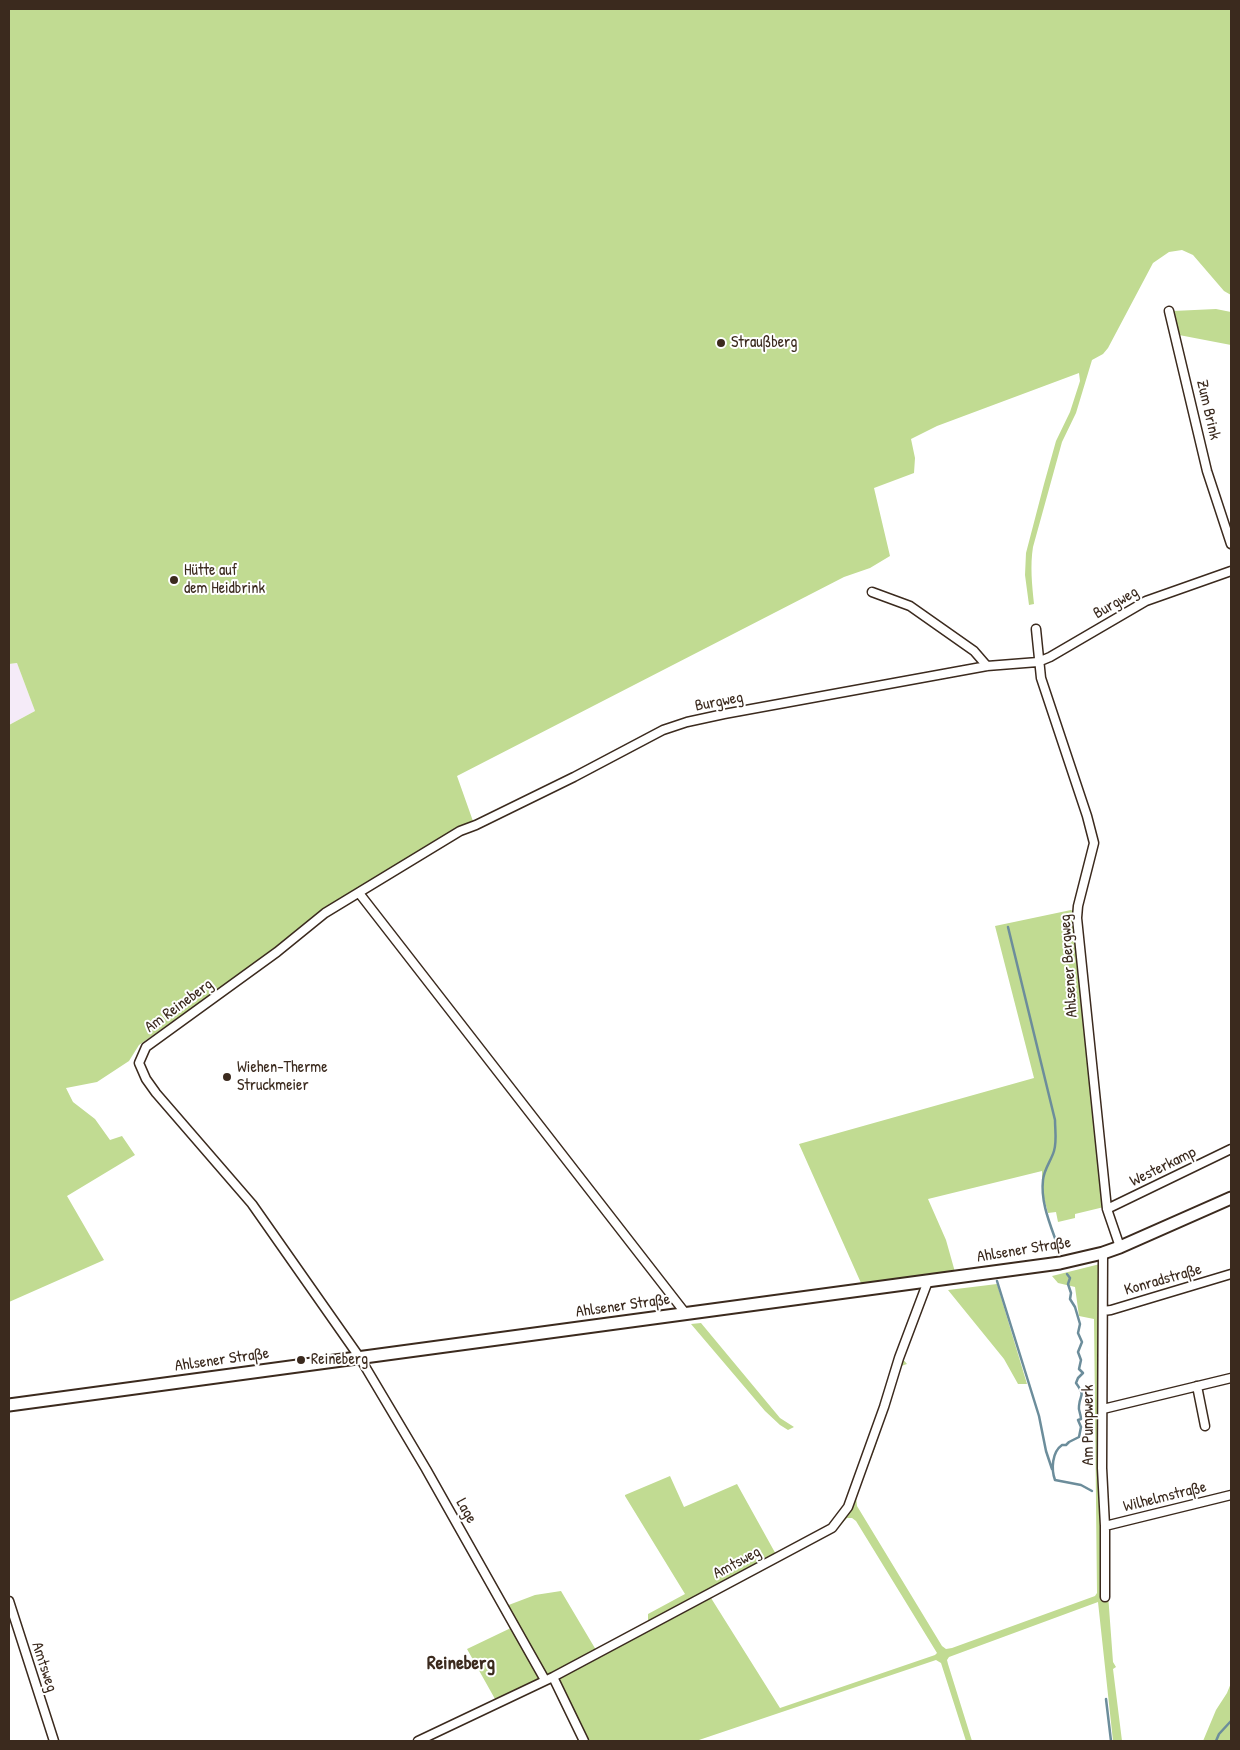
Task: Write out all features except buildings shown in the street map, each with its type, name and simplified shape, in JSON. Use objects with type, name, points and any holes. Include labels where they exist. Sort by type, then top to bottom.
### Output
[{"type":"main road","name":"Ahlsener Straße","points":[[9,1405],[1060,1263],[1120,1247],[1231,1198]]},
{"type":"street","name":"Zum Brink","points":[[1170,311],[1207,471],[1231,544]]},
{"type":"street","name":"Burgweg","points":[[476,825],[574,777],[663,730],[687,722],[987,666],[1038,662],[1050,657],[1146,601],[1231,571]]},
{"type":"street","points":[[872,592],[910,606],[974,651],[987,666]]},
{"type":"street","name":"Ahlsener Bergweg","points":[[1036,629],[1041,678],[1087,816],[1094,843],[1078,906],[1077,918],[1107,1209],[1120,1247]]},
{"type":"street","name":"Am Reineberg","points":[[360,1358],[252,1204],[156,1093],[146,1079],[139,1063],[146,1048],[277,952],[324,913],[460,831],[476,825]]},
{"type":"street","points":[[359,893],[686,1314]]},
{"type":"street","name":"Westerkamp","points":[[1107,1209],[1231,1149]]},
{"type":"street","name":"Am Pumpwerk","points":[[1103,1253],[1102,1468],[1105,1526],[1105,1597]]},
{"type":"street","name":"Konradstraße","points":[[1103,1311],[1231,1274]]},
{"type":"street","name":"Amtsweg","points":[[418,1741],[549,1678],[790,1551],[836,1524],[848,1507],[871,1447],[899,1358],[928,1281]]},
{"type":"street","name":"Lage","points":[[360,1358],[549,1678],[584,1741]]},
{"type":"street","points":[[1103,1408],[1231,1378]]},
{"type":"street","points":[[1197,1386],[1205,1426]]},
{"type":"street","name":"Wilhelmstraße","points":[[1105,1526],[1231,1495]]},
{"type":"street","name":"Amtsweg","points":[[9,1602],[13,1627],[54,1741]]},
{"type":"shaded area","points":[[17,663],[35,711],[9,725],[9,664]]},
{"type":"green space","points":[[9,9],[1231,9],[1231,295],[1224,291],[1193,255],[1182,250],[1169,252],[1153,263],[1108,348],[1103,354],[1092,360],[1076,413],[1062,442],[1033,547],[1031,568],[1034,604],[1029,605],[1025,575],[1026,553],[1056,441],[1070,412],[1080,381],[1079,373],[937,426],[911,439],[915,458],[914,473],[874,488],[890,556],[870,568],[844,577],[457,776],[474,824],[460,829],[274,950],[139,1045],[129,1061],[97,1082],[66,1088],[73,1102],[95,1119],[110,1140],[122,1136],[135,1155],[67,1196],[104,1260],[9,1302],[9,725],[35,711],[17,663],[9,664]]},
{"type":"green space","points":[[1216,309],[1231,312],[1231,345],[1179,335],[1173,311]]},
{"type":"green space","points":[[1071,910],[1074,912],[1075,918],[1104,1207],[1075,1214],[1075,1218],[1058,1222],[1056,1212],[1048,1213],[1042,1191],[1042,1171],[928,1199],[946,1240],[955,1272],[861,1283],[799,1144],[1034,1078],[995,926]]},
{"type":"green space","points":[[1100,1264],[1108,1594],[1113,1662],[1116,1667],[1113,1669],[1122,1741],[1113,1741],[1098,1602],[949,1657],[947,1660],[948,1664],[972,1741],[966,1741],[941,1663],[936,1660],[696,1741],[585,1741],[552,1673],[495,1699],[467,1649],[515,1626],[506,1606],[535,1595],[561,1591],[596,1650],[648,1623],[648,1614],[685,1594],[625,1495],[670,1476],[684,1507],[737,1484],[778,1558],[830,1531],[849,1507],[891,1387],[886,1388],[897,1352],[907,1364],[901,1366],[875,1448],[856,1496],[857,1506],[942,1646],[946,1649],[952,1648],[1095,1596],[1097,1593],[1094,1319],[1079,1316],[1075,1287],[1058,1283],[1052,1276]],"holes":[[[847,1518],[852,1518],[856,1521],[937,1653],[780,1708],[711,1598],[831,1534]]]},
{"type":"green space","points":[[997,1284],[1027,1384],[1018,1384],[1004,1359],[948,1290]]},
{"type":"green space","points":[[701,1323],[780,1418],[794,1427],[788,1430],[765,1411],[691,1324]]},
{"type":"green space","points":[[1231,1683],[1231,1741],[1203,1741],[1216,1710]]},
{"type":"waterway","points":[[1008,927],[1055,1120],[1055,1147],[1043,1180],[1043,1199],[1060,1253]]},
{"type":"waterway","points":[[1067,1274],[1070,1278],[1068,1284],[1071,1293],[1070,1299],[1075,1307],[1080,1324],[1078,1333],[1082,1342],[1078,1352],[1081,1360],[1079,1369],[1083,1373],[1076,1383],[1082,1393],[1079,1408],[1081,1419],[1078,1420],[1081,1427],[1079,1437],[1066,1445],[1062,1445],[1056,1452],[1053,1461],[1053,1471],[1055,1480],[1081,1485],[1092,1491]]},
{"type":"waterway","points":[[997,1281],[1039,1416],[1046,1451],[1052,1469]]},
{"type":"waterway","points":[[1106,1699],[1111,1741]]},
{"type":"waterway","points":[[1216,1741],[1219,1734],[1231,1721]]},
{"type":"place","name":"Straußberg","points":[[721,343]]},
{"type":"place","name":"Hütte auf dem Heidbrink","points":[[174,580]]},
{"type":"place","name":"Wiehen-Therme Struckmeier","points":[[227,1077]]},
{"type":"place","name":"Reineberg","points":[[301,1360]]},
{"type":"district","name":"Reineberg","points":[[461,1664]]}]
